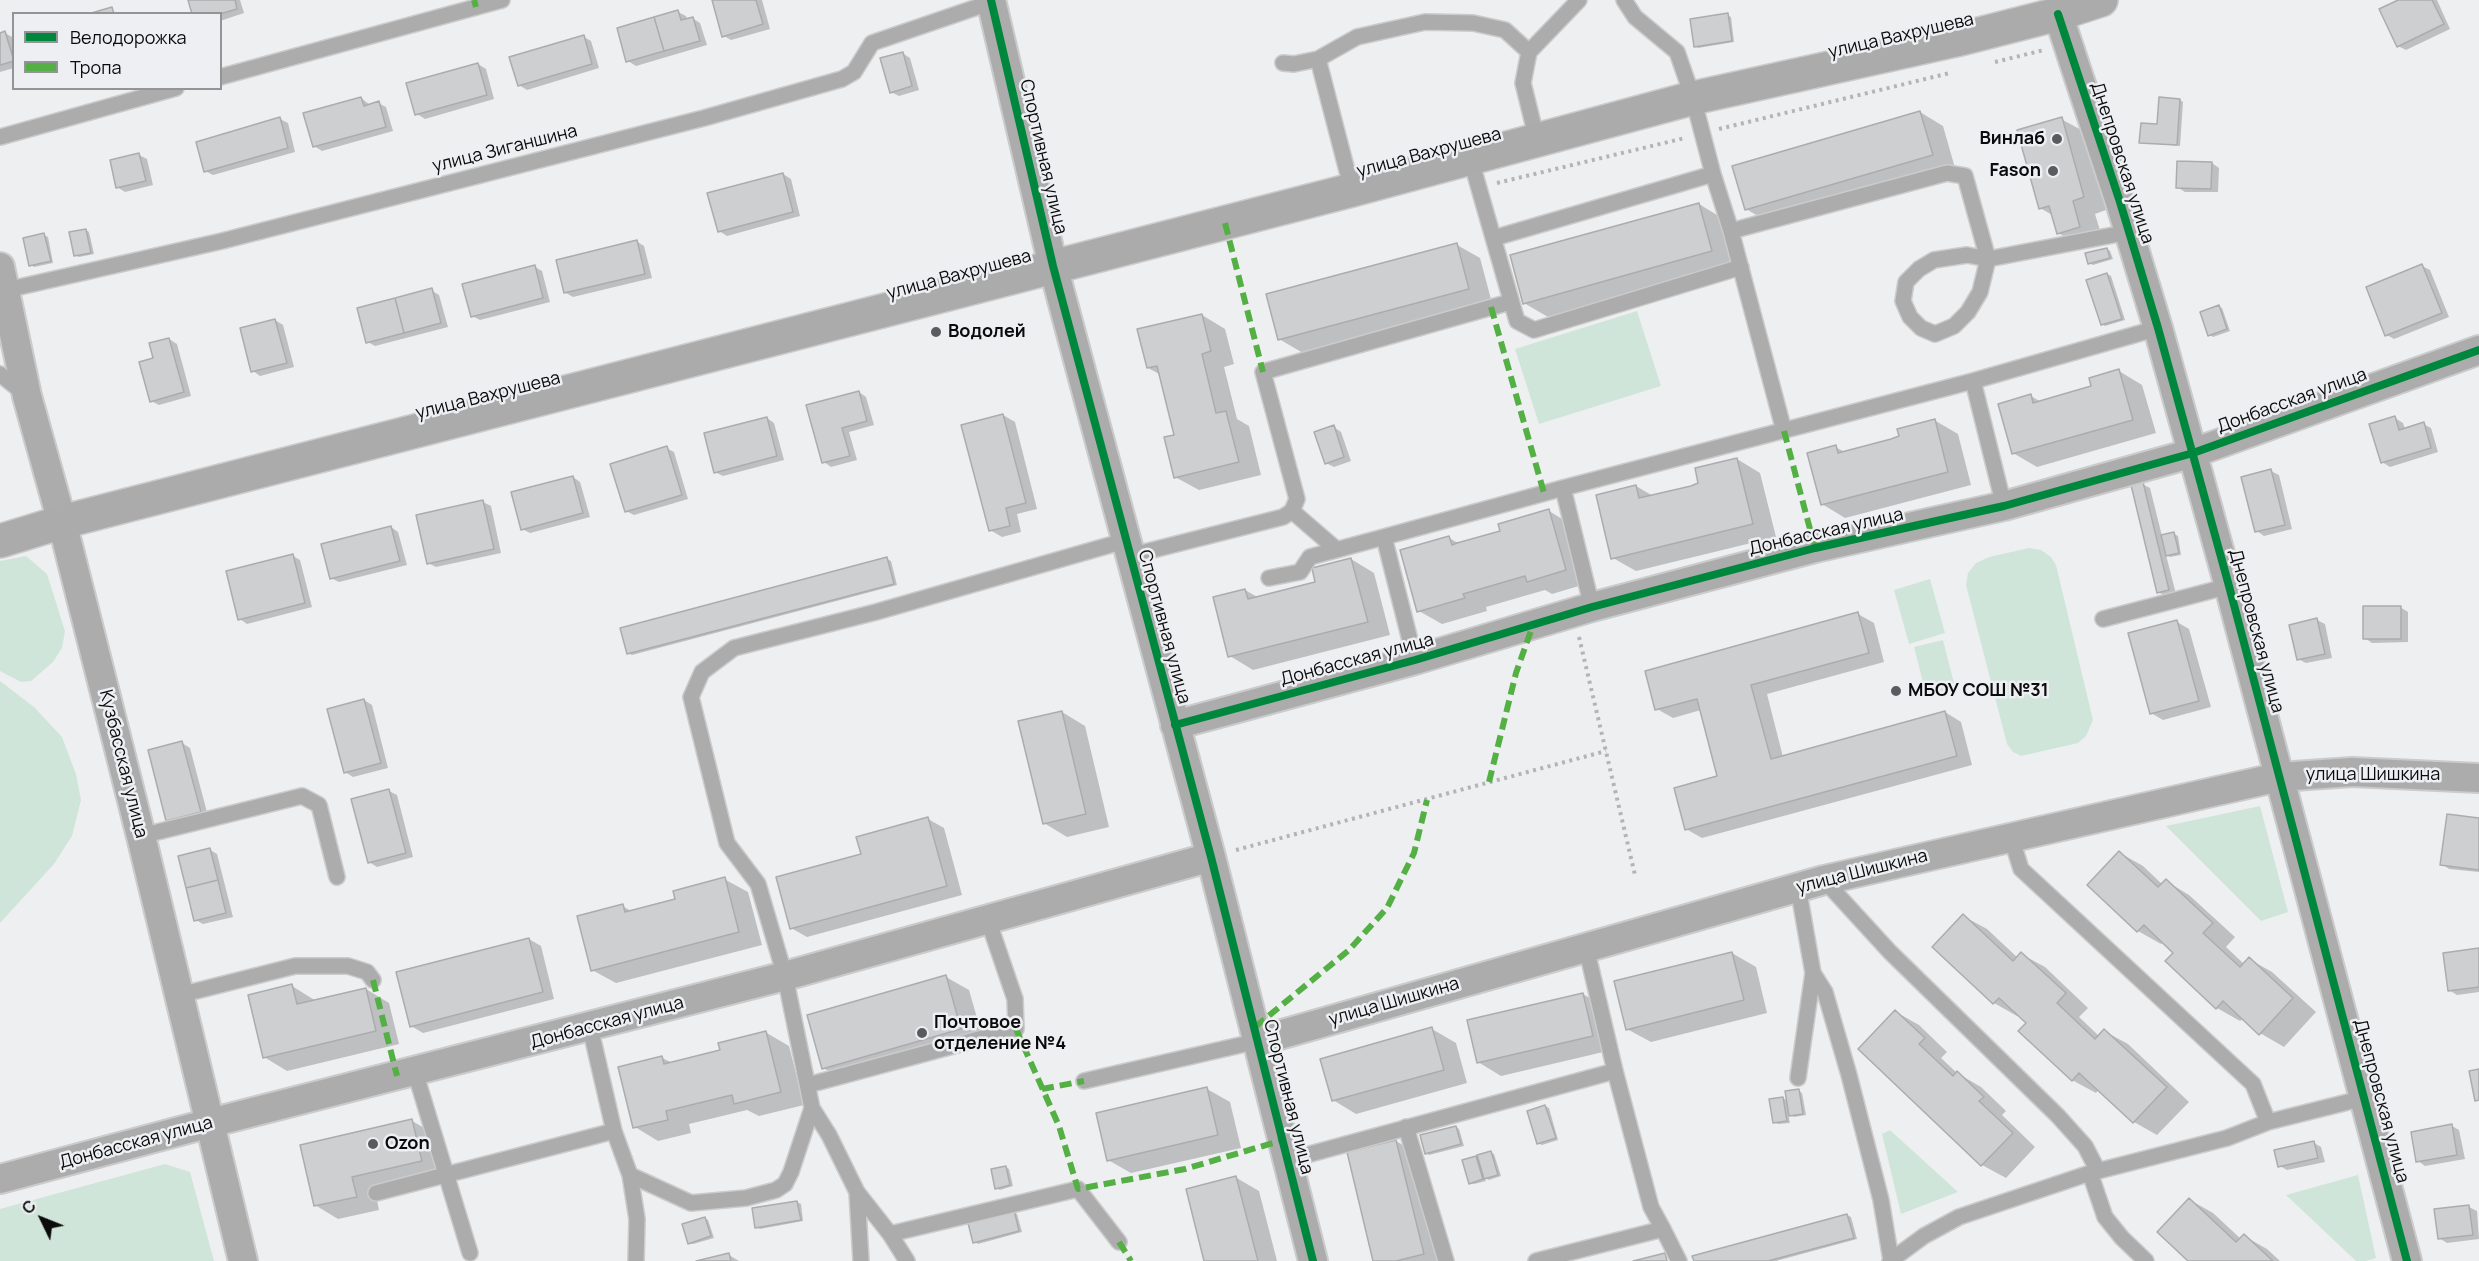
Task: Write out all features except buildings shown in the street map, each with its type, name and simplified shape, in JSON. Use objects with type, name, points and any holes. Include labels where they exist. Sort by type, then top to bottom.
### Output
[{"type":"main road","name":"улица Вахрушева","points":[[0,541],[62,522],[1352,190],[1474,172],[1537,140],[1693,98],[1956,40],[2063,29],[2101,0]]},
{"type":"street","name":"Спортивная улица","points":[[991,1],[1053,266],[1210,857],[1313,1261]]},
{"type":"street","name":"Днепровская улица","points":[[2063,29],[2158,328],[2229,586],[2408,1261]]},
{"type":"street","name":"Кузбасская улица","points":[[4,296],[27,396],[62,522],[141,836],[243,1261]]},
{"type":"street","name":"Донбасская улица","points":[[1175,725],[1415,660],[1582,610],[1815,548],[2004,506],[2193,453],[2479,350]]},
{"type":"street","name":"улица Шишкина","points":[[1258,1041],[1811,883],[2279,777],[2352,772],[2479,778]]},
{"type":"street","name":"Донбасская улица","points":[[0,1179],[785,976],[1210,857]]},
{"type":"lane","points":[[222,75],[502,0]]},
{"type":"lane","points":[[1537,140],[1523,83],[1529,52],[1579,0]]},
{"type":"lane","points":[[1624,0],[1635,17],[1677,52],[1693,98],[1731,231],[1784,431]]},
{"type":"lane","name":"улица Зиганшина","points":[[4,296],[705,118],[842,79],[854,72],[872,43],[991,1]]},
{"type":"lane","points":[[1283,63],[1294,64],[1318,59],[1356,37],[1425,22],[1473,23],[1505,30],[1529,52]]},
{"type":"lane","points":[[1318,59],[1352,190]]},
{"type":"lane","points":[[0,136],[169,90]]},
{"type":"lane","points":[[1474,172],[1517,321],[1534,330],[1741,267]]},
{"type":"lane","points":[[1731,231],[1947,173],[1965,176],[1988,259],[1980,292],[1968,312],[1954,326],[1935,334],[1920,328],[1910,316],[1903,301],[1906,282],[1919,269],[1934,260],[1967,255],[1988,259],[2129,232]]},
{"type":"lane","points":[[1494,238],[1713,174]]},
{"type":"lane","points":[[907,1261],[891,1234],[857,1192],[829,1135],[812,1108],[785,976],[758,884],[727,843],[691,697],[702,672],[734,648],[1127,549],[1283,517],[1292,511],[1298,499],[1263,372],[1510,302]]},
{"type":"lane","points":[[1269,578],[1300,572],[1310,556],[1973,381],[2158,328]]},
{"type":"lane","points":[[0,374],[27,396]]},
{"type":"lane","points":[[1973,381],[2004,506]]},
{"type":"lane","points":[[1563,488],[1582,610]]},
{"type":"lane","points":[[1292,511],[1336,549]]},
{"type":"lane","points":[[1384,537],[1415,660]]},
{"type":"lane","points":[[2103,619],[2229,586]]},
{"type":"lane","points":[[141,836],[302,796],[319,805],[337,877]]},
{"type":"lane","points":[[2011,837],[2021,869],[2253,1084],[2268,1122]]},
{"type":"lane","points":[[1798,1078],[1813,973],[1811,883]]},
{"type":"lane","points":[[1811,883],[1890,952],[2058,1116],[2085,1146],[2105,1217],[2122,1238],[2146,1261]]},
{"type":"lane","points":[[808,1085],[1016,1029],[1015,999],[988,920]]},
{"type":"lane","points":[[1586,947],[1615,1071],[1651,1207],[1678,1261]]},
{"type":"lane","points":[[180,994],[294,966],[348,966],[367,972],[373,980]]},
{"type":"lane","points":[[1813,973],[1825,992],[1849,1075],[1881,1200],[1891,1260],[1924,1236],[1959,1217],[2094,1172],[2227,1138],[2268,1122],[2364,1098]]},
{"type":"lane","points":[[590,1027],[614,1131],[630,1175],[637,1219],[636,1261]]},
{"type":"lane","points":[[1084,1081],[1258,1041]]},
{"type":"lane","points":[[1288,1160],[1615,1071]]},
{"type":"lane","points":[[415,1072],[444,1175],[470,1253]]},
{"type":"lane","points":[[630,1175],[691,1203],[746,1198],[776,1190],[785,1184],[791,1172],[812,1108]]},
{"type":"lane","points":[[1406,1127],[1446,1261]]},
{"type":"lane","points":[[376,1192],[614,1131]]},
{"type":"lane","points":[[891,1234],[1078,1189],[1119,1242]]},
{"type":"lane","points":[[857,1192],[861,1261]]},
{"type":"lane","points":[[1536,1261],[1662,1229]]},
{"type":"path","points":[[1988,64],[2063,29]]},
{"type":"path","points":[[1474,172],[1702,134],[1953,72]]},
{"type":"path","points":[[1582,610],[1606,751],[1635,875]]},
{"type":"path","points":[[1210,857],[1606,751]]},
{"type":"green space","points":[[1637,311],[1661,386],[1539,424],[1515,349]]},
{"type":"green space","points":[[2029,548],[2041,550],[2051,557],[2056,565],[2093,720],[2086,736],[2078,743],[2021,756],[2013,752],[2007,744],[1966,585],[1968,573],[1976,563],[1989,557]]},
{"type":"green space","points":[[26,556],[47,574],[65,631],[62,648],[53,662],[31,681],[21,682],[0,671],[0,561]]},
{"type":"green space","points":[[1930,579],[1945,633],[1909,644],[1894,590]]},
{"type":"green space","points":[[1943,640],[1956,691],[1927,698],[1914,647]]},
{"type":"green space","points":[[0,681],[34,707],[62,737],[76,774],[81,800],[72,836],[54,864],[0,923]]},
{"type":"green space","points":[[2260,806],[2288,912],[2261,921],[2166,826]]},
{"type":"green space","points":[[1890,1130],[1958,1192],[1901,1214],[1882,1134]]},
{"type":"green space","points":[[165,1164],[190,1172],[214,1261],[0,1261],[0,1209]]},
{"type":"green space","points":[[2358,1175],[2376,1258],[2366,1261],[2356,1261],[2286,1195]]},
{"type":"marked path","points":[[474,0],[476,7]]},
{"type":"marked path","points":[[1225,223],[1263,372]]},
{"type":"marked path","points":[[1491,307],[1544,493]]},
{"type":"marked path","points":[[1784,431],[1815,548]]},
{"type":"marked path","points":[[1489,782],[1516,673],[1533,625]]},
{"type":"marked path","points":[[1255,1027],[1349,950],[1387,908],[1414,853],[1427,800]]},
{"type":"marked path","points":[[373,980],[397,1076]]},
{"type":"marked path","points":[[1016,1029],[1059,1126],[1078,1189],[1185,1169],[1283,1140]]},
{"type":"marked path","points":[[1042,1089],[1084,1081]]},
{"type":"marked path","points":[[1119,1242],[1131,1261]]},
{"type":"cycle path","points":[[991,0],[1053,266],[1211,857],[1313,1261]]},
{"type":"cycle path","points":[[2058,14],[2120,202],[2158,328],[2229,586],[2407,1261]]},
{"type":"cycle path","points":[[1175,725],[1415,660],[1592,607],[1815,548],[2004,506],[2193,453],[2479,350]]},
{"type":"place","name":"Винлаб","points":[[2057,139]]},
{"type":"place","name":"Fason","points":[[2053,171]]},
{"type":"place","name":"Водолей","points":[[936,332]]},
{"type":"place","name":"МБОУ СОШ №31","points":[[1896,691]]},
{"type":"place","name":"Почтовое отделение №4","points":[[922,1033]]},
{"type":"place","name":"Ozon","points":[[373,1144]]}]
